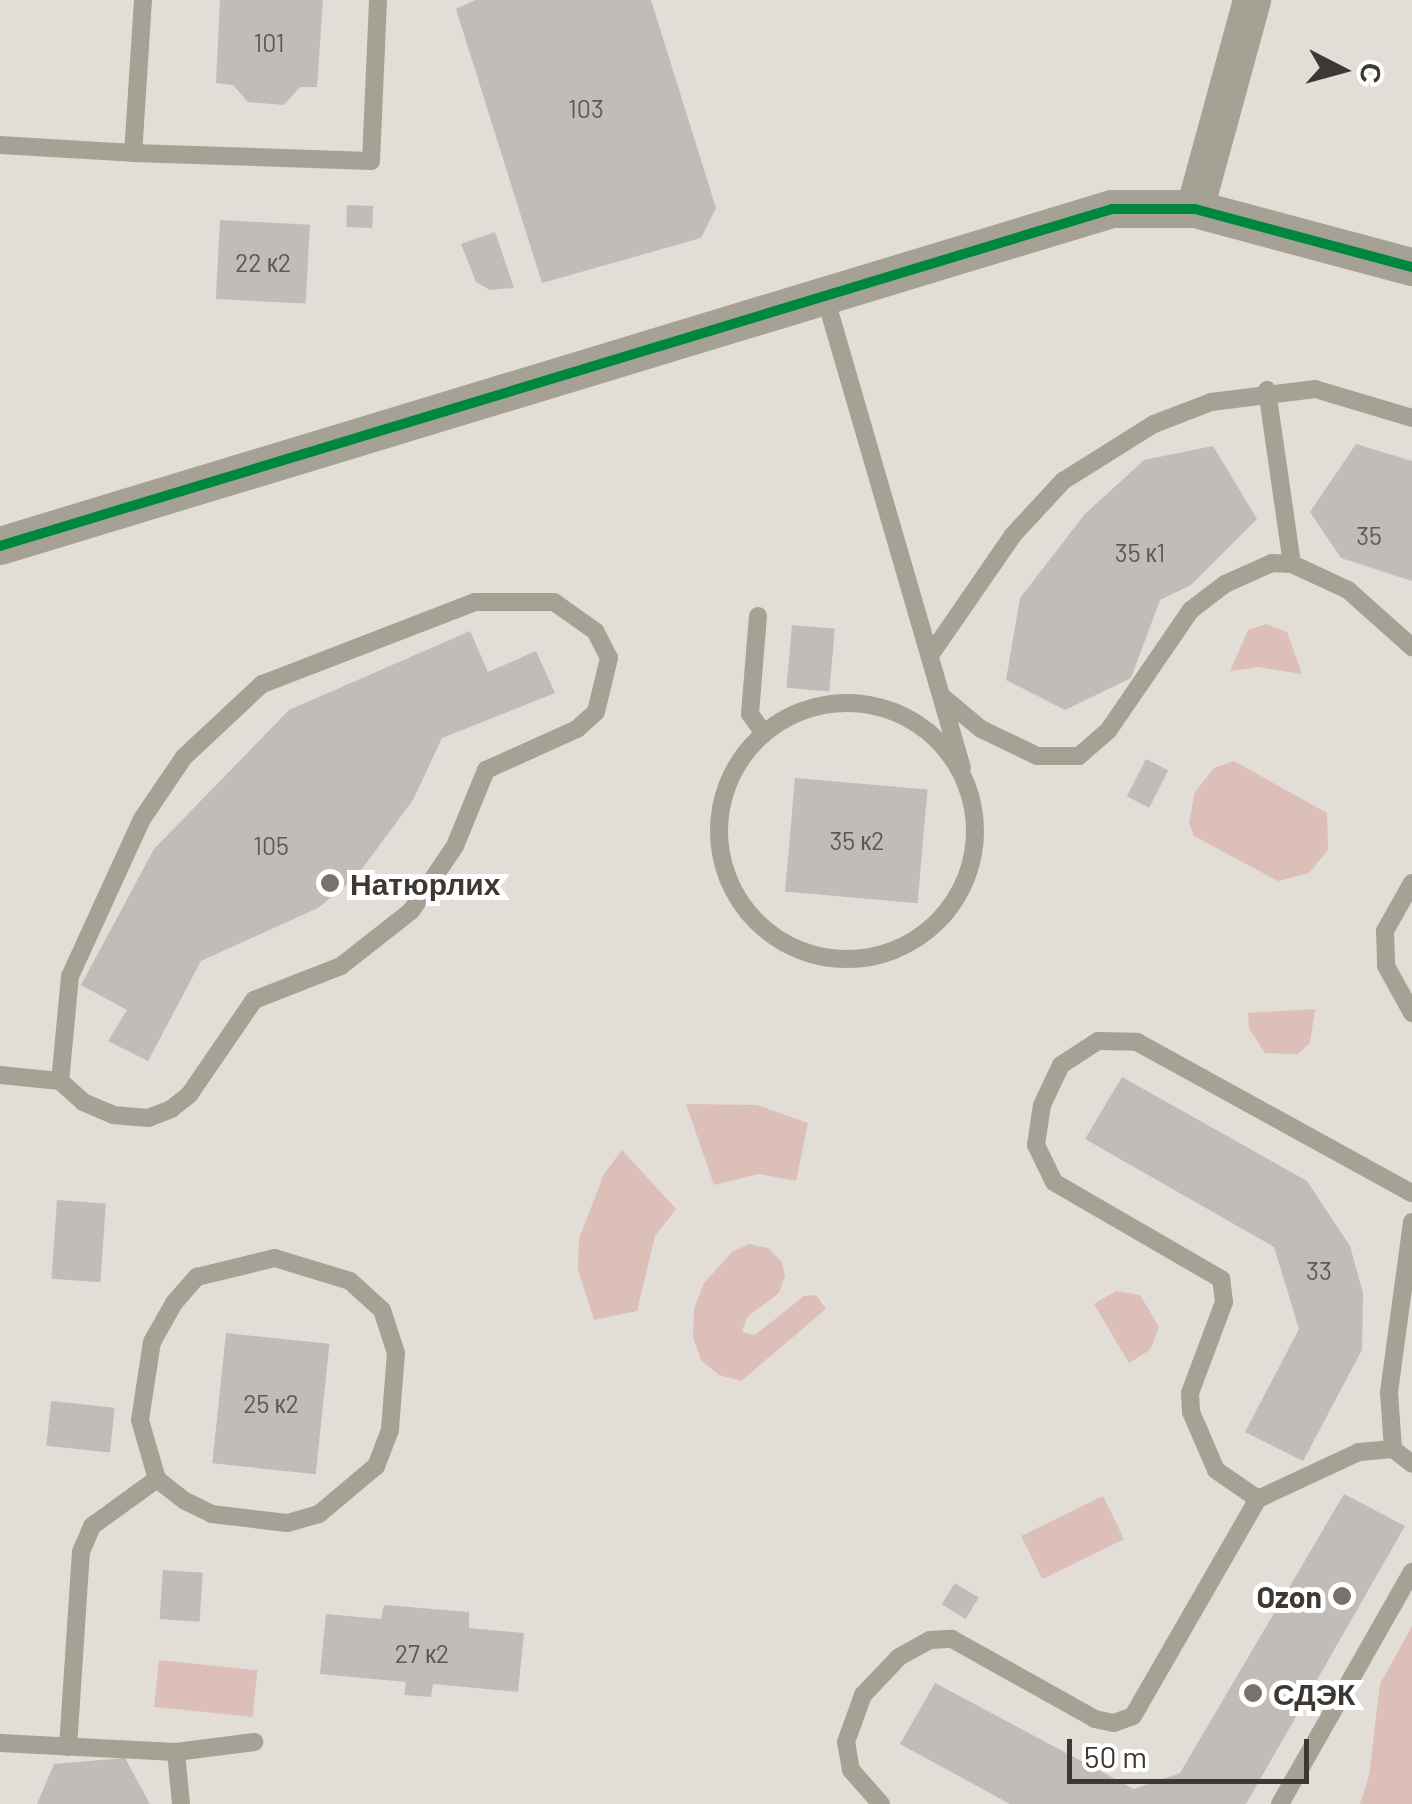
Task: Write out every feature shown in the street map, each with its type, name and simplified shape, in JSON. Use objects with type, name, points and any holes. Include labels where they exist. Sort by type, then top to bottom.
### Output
[{"type":"street","points":[[1195,209],[1252,0]]},
{"type":"street","points":[[0,546],[824,292],[1112,208],[1195,209],[1412,267]]},
{"type":"lane","points":[[134,153],[143,0]]},
{"type":"lane","points":[[0,146],[371,161],[378,0]]},
{"type":"lane","points":[[824,292],[945,699],[966,779],[976,828],[970,868],[950,908],[929,931],[890,952],[845,960],[804,952],[778,940],[741,906],[719,840],[722,801],[742,758],[764,733],[812,708],[862,703],[907,716],[936,737],[966,779]]},
{"type":"lane","points":[[932,654],[1013,536],[1063,481],[1154,424],[1268,390],[1315,388],[1412,418]]},
{"type":"lane","points":[[1268,390],[1292,564]]},
{"type":"lane","points":[[945,699],[981,729],[1037,756],[1080,756],[1108,731],[1191,610],[1226,584],[1272,563],[1292,564],[1348,590],[1412,646]]},
{"type":"lane","points":[[0,1075],[60,1080],[83,1102],[113,1115],[148,1118],[190,1096],[254,1000],[340,966],[411,911],[455,846],[486,770],[577,729],[596,712],[609,658],[595,631],[554,602],[475,602],[262,684],[184,757],[142,819],[70,976],[60,1080]]},
{"type":"lane","points":[[758,616],[750,714],[764,733]]},
{"type":"lane","points":[[1412,883],[1384,931],[1386,966],[1412,1013]]},
{"type":"lane","points":[[1258,1499],[1216,1470],[1192,1412],[1190,1393],[1224,1302],[1220,1279],[1054,1182],[1036,1145],[1042,1105],[1060,1064],[1098,1042],[1137,1042],[1412,1193]]},
{"type":"lane","points":[[1393,1449],[1388,1392],[1412,1222]]},
{"type":"lane","points":[[275,1258],[350,1281],[382,1310],[396,1353],[390,1430],[376,1466],[353,1490],[319,1514],[288,1523],[252,1522],[212,1514],[157,1479],[140,1420],[144,1378],[152,1342],[197,1277],[275,1258]]},
{"type":"lane","points":[[881,1804],[852,1770],[846,1742],[850,1720],[876,1676],[930,1640],[952,1640],[1095,1719],[1114,1723],[1134,1716],[1258,1499],[1360,1452],[1393,1449],[1412,1464]]},
{"type":"lane","points":[[68,1746],[81,1552],[92,1526],[157,1479]]},
{"type":"lane","points":[[1280,1804],[1412,1572]]},
{"type":"lane","points":[[0,1743],[176,1752],[254,1742]]},
{"type":"lane","points":[[176,1752],[182,1804]]},
{"type":"shaded area","points":[[1266,624],[1287,632],[1302,674],[1258,667],[1230,671],[1248,630]]},
{"type":"shaded area","points":[[1234,761],[1327,813],[1328,850],[1309,873],[1278,881],[1194,836],[1189,823],[1195,792],[1214,768]]},
{"type":"shaded area","points":[[1315,1009],[1310,1043],[1298,1054],[1265,1053],[1249,1028],[1248,1013]]},
{"type":"shaded area","points":[[686,1104],[757,1105],[808,1123],[796,1181],[759,1174],[714,1185]]},
{"type":"shaded area","points":[[622,1150],[676,1209],[655,1236],[637,1311],[594,1320],[578,1270],[579,1239],[604,1174]]},
{"type":"shaded area","points":[[749,1244],[768,1248],[782,1262],[785,1276],[779,1293],[747,1317],[742,1332],[755,1335],[804,1296],[816,1295],[826,1309],[741,1381],[719,1375],[701,1360],[693,1337],[694,1309],[704,1283],[732,1252]]},
{"type":"shaded area","points":[[1116,1291],[1140,1295],[1159,1327],[1150,1350],[1129,1363],[1094,1304]]},
{"type":"shaded area","points":[[1103,1496],[1124,1539],[1042,1579],[1021,1536]]},
{"type":"shaded area","points":[[1412,1626],[1412,1804],[1360,1804],[1369,1776],[1380,1684]]},
{"type":"shaded area","points":[[159,1660],[257,1670],[253,1717],[154,1707]]},
{"type":"building","points":[[220,0],[323,0],[317,87],[300,87],[284,105],[248,102],[233,85],[216,83]]},
{"type":"building","points":[[475,0],[651,0],[716,208],[701,238],[542,283],[456,9]]},
{"type":"building","points":[[347,205],[373,206],[372,228],[346,227]]},
{"type":"building","points":[[220,220],[310,225],[306,304],[216,299]]},
{"type":"building","points":[[495,232],[514,288],[490,290],[476,282],[461,244]]},
{"type":"building","points":[[1356,444],[1412,461],[1412,581],[1341,558],[1310,512]]},
{"type":"building","points":[[1213,446],[1257,519],[1191,585],[1160,600],[1131,678],[1065,710],[1006,680],[1020,598],[1085,514],[1144,460]]},
{"type":"building","points":[[792,625],[835,629],[829,692],[787,688]]},
{"type":"building","points":[[470,631],[488,672],[536,651],[555,693],[442,738],[413,800],[356,877],[318,908],[201,961],[148,1061],[108,1041],[127,1010],[81,985],[154,849],[289,710]]},
{"type":"building","points":[[1146,759],[1168,770],[1149,808],[1127,796]]},
{"type":"building","points":[[795,778],[927,790],[918,903],[785,892]]},
{"type":"building","points":[[1122,1077],[1307,1181],[1350,1246],[1363,1293],[1362,1350],[1303,1461],[1245,1432],[1299,1329],[1274,1247],[1085,1139]]},
{"type":"building","points":[[57,1200],[106,1203],[100,1282],[51,1279]]},
{"type":"building","points":[[226,1333],[329,1344],[316,1474],[212,1463]]},
{"type":"building","points":[[51,1401],[115,1408],[110,1452],[46,1446]]},
{"type":"building","points":[[1344,1494],[1405,1526],[1246,1804],[1010,1804],[900,1744],[935,1683],[1134,1789],[1180,1773]]},
{"type":"building","points":[[163,1570],[203,1573],[199,1622],[160,1619]]},
{"type":"building","points":[[955,1583],[979,1598],[965,1619],[942,1604]]},
{"type":"building","points":[[384,1605],[469,1612],[469,1628],[524,1633],[518,1692],[433,1684],[431,1697],[404,1695],[406,1682],[320,1674],[326,1614],[381,1619]]},
{"type":"building","points":[[125,1758],[150,1804],[37,1804],[54,1764]]},
{"type":"cycle path","points":[[0,546],[1112,209],[1195,209],[1412,267]]},
{"type":"place","name":"Натюрлих","points":[[330,883]]},
{"type":"place","name":"Ozon","points":[[1342,1596]]},
{"type":"place","name":"СДЭК","points":[[1253,1693]]}]
